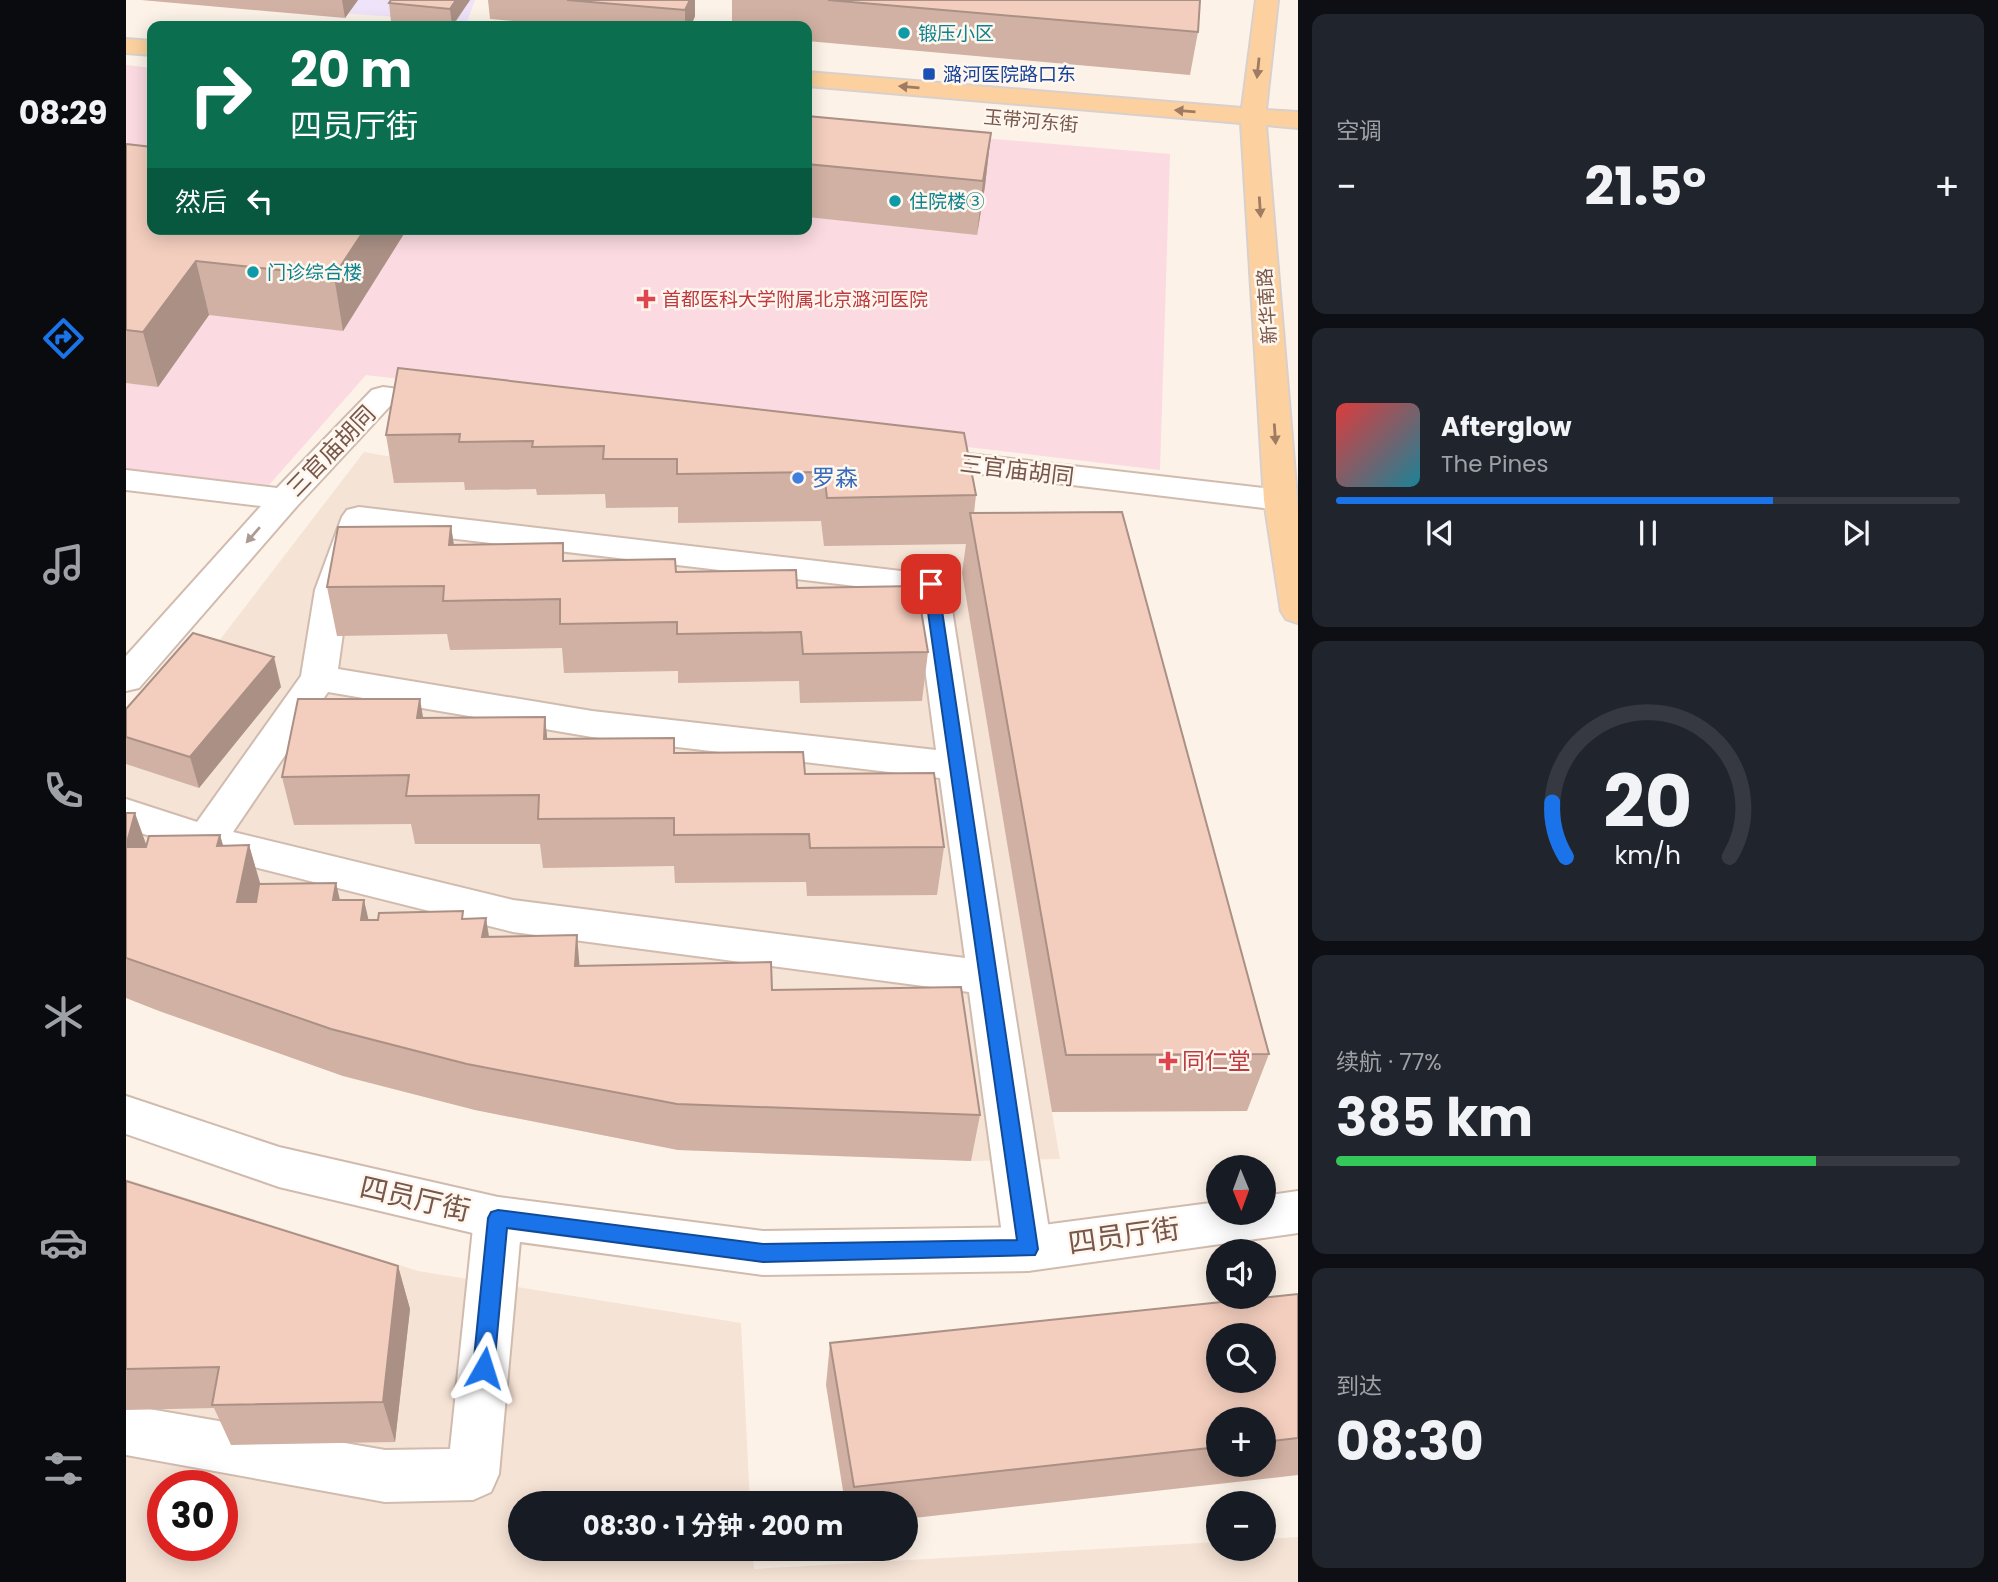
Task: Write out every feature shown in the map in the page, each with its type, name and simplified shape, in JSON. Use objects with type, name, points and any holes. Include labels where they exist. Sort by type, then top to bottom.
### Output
[{"type":"main road","name":"新华南路","points":[[1267,0],[1254,128],[1280,500],[1298,611]]},
{"type":"main road","points":[[126,26],[147,28]]},
{"type":"main road","points":[[126,46],[147,48]]},
{"type":"main road","name":"玉带河东街","points":[[812,80],[1254,128]]},
{"type":"main road","name":"玉带河东街","points":[[812,103],[1254,128]]},
{"type":"main road","points":[[1254,128],[1298,120]]},
{"type":"main road","points":[[1254,128],[1298,141]]},
{"type":"street","name":"三官庙胡同","points":[[126,679],[285,499],[383,396],[466,406]]},
{"type":"street","name":"三官庙胡同","points":[[894,455],[1280,500]]},
{"type":"street","points":[[126,480],[285,499]]},
{"type":"street","points":[[206,841],[319,678],[332,590],[359,517],[931,584],[1028,1249]]},
{"type":"street","points":[[319,678],[592,724],[958,766]]},
{"type":"street","points":[[126,813],[206,841],[513,916],[990,978]]},
{"type":"street","name":"四员厅街","points":[[126,1115],[279,1167],[498,1218],[763,1253],[1028,1249],[1298,1212]]},
{"type":"street","points":[[126,1430],[385,1476],[473,1474],[498,1218]]},
{"type":"shaded area","points":[[153,0],[475,0],[467,21]]},
{"type":"shaded area","name":"首都医科大学附属北京潞河医院","points":[[126,65],[147,67],[147,235],[812,235],[812,123],[1170,154],[1160,470],[366,375],[269,485],[126,469]]},
{"type":"shaded area","points":[[364,452],[398,458],[958,482],[1247,1111],[1052,1112],[1060,1159],[971,1161],[678,1150],[475,1110],[343,1076],[126,998],[126,750],[202,663]]},
{"type":"shaded area","points":[[126,1179],[418,1271],[741,1323],[749,1491],[508,1491],[508,1561],[753,1561],[754,1569],[1206,1543],[1206,1561],[1276,1561],[1276,1538],[1298,1537],[1298,1582],[126,1582]]},
{"type":"building","points":[[391,0],[456,0],[450,9],[389,3]]},
{"type":"building","points":[[567,0],[690,0],[685,10]]},
{"type":"building","points":[[828,0],[1200,0],[1198,32]]},
{"type":"building","points":[[812,116],[991,133],[983,181],[812,164]]},
{"type":"building","points":[[126,144],[147,146],[147,235],[361,235],[334,276],[196,261],[143,332],[126,330]]},
{"type":"building","points":[[398,368],[964,433],[976,495],[827,498],[824,472],[677,474],[677,459],[603,459],[604,446],[532,447],[533,441],[459,442],[460,434],[386,435]]},
{"type":"building","points":[[1122,512],[1269,1054],[1066,1055],[970,513]]},
{"type":"building","points":[[451,526],[449,545],[563,543],[563,561],[675,559],[676,572],[796,570],[797,588],[917,586],[928,652],[803,654],[801,632],[677,634],[677,622],[560,624],[560,599],[443,601],[444,586],[327,587],[338,527]]},
{"type":"building","points":[[193,633],[274,657],[190,757],[126,737],[126,709]]},
{"type":"building","points":[[298,699],[420,699],[417,718],[545,717],[544,739],[674,738],[674,753],[803,752],[805,774],[934,773],[944,847],[810,848],[809,834],[674,835],[674,818],[538,819],[539,795],[406,796],[409,775],[282,777]]},
{"type":"building","points":[[126,813],[135,813],[126,846]]},
{"type":"building","points":[[220,835],[217,846],[249,845],[237,902],[256,902],[259,884],[336,883],[333,900],[364,900],[361,920],[378,920],[379,913],[463,911],[462,919],[486,918],[482,937],[577,935],[575,966],[771,962],[772,990],[961,987],[980,1115],[677,1104],[467,1064],[331,1029],[126,958],[126,847],[146,847],[149,836]]},
{"type":"building","points":[[126,1181],[398,1266],[383,1402],[212,1405],[219,1367],[126,1369]]},
{"type":"building","points":[[1298,1294],[1298,1438],[1276,1441],[1276,1407],[1206,1407],[1206,1448],[854,1487],[830,1343],[1206,1304],[1206,1309],[1276,1309],[1276,1296]]},
{"type":"place","name":"锻压小区","points":[[904,33]]},
{"type":"place","name":"潞河医院路口东","points":[[929,74]]},
{"type":"place","name":"住院楼③","points":[[895,201]]},
{"type":"place","name":"门诊综合楼","points":[[253,272]]},
{"type":"place","name":"首都医科大学附属北京潞河医院","points":[[646,299]]},
{"type":"place","name":"罗森","points":[[798,478]]},
{"type":"place","name":"同仁堂","points":[[1168,1061]]},
{"type":"route","points":[[484,1368],[498,1218],[763,1253],[1028,1249],[931,584]]}]
